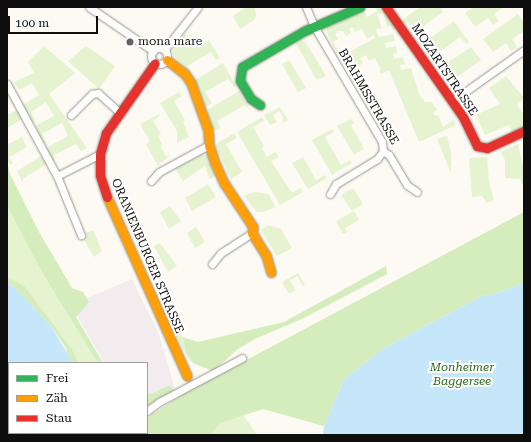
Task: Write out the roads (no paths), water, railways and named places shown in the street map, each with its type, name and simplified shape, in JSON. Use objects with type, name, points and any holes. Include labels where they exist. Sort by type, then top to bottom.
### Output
[{"type":"street","points":[[89,7],[153,51]]},
{"type":"street","points":[[198,7],[165,50],[167,60],[185,74],[191,83],[208,130],[209,144],[222,179],[253,227],[252,233],[266,256],[271,272]]},
{"type":"street","name":"BRAHMSSTRASSE","points":[[306,7],[314,26],[382,142],[383,151],[389,155],[407,185],[416,192]]},
{"type":"street","points":[[260,105],[251,99],[240,81],[241,68],[314,26],[360,7]]},
{"type":"street","name":"MOZARTSTRASSE","points":[[386,7],[452,101],[477,146],[482,148],[524,131]]},
{"type":"street","points":[[165,50],[159,48],[153,51],[151,56],[155,63],[162,64],[167,60]]},
{"type":"street","points":[[452,101],[524,50]]},
{"type":"street","name":"ORANIENBURGER STRASSE","points":[[155,63],[106,133],[100,154],[104,190],[186,376]]},
{"type":"street","points":[[7,84],[57,176],[81,235]]},
{"type":"street","points":[[71,115],[92,94],[98,93],[120,113]]},
{"type":"street","points":[[151,181],[159,172],[209,144]]},
{"type":"street","points":[[330,194],[336,184],[377,159],[383,151]]},
{"type":"street","points":[[57,176],[100,154]]},
{"type":"street","points":[[212,264],[221,253],[252,233]]},
{"type":"street","points":[[148,410],[159,402],[242,358]]},
{"type":"water","points":[[7,283],[14,287],[51,326],[69,356],[70,362],[8,362],[8,434],[51,434],[7,435]]},
{"type":"water","name":"Monheimer Baggersee","points":[[524,283],[524,435],[323,435],[324,426],[344,379],[384,348],[482,296],[495,294]]},
{"type":"place","name":"mona mare","points":[[130,42]]}]
